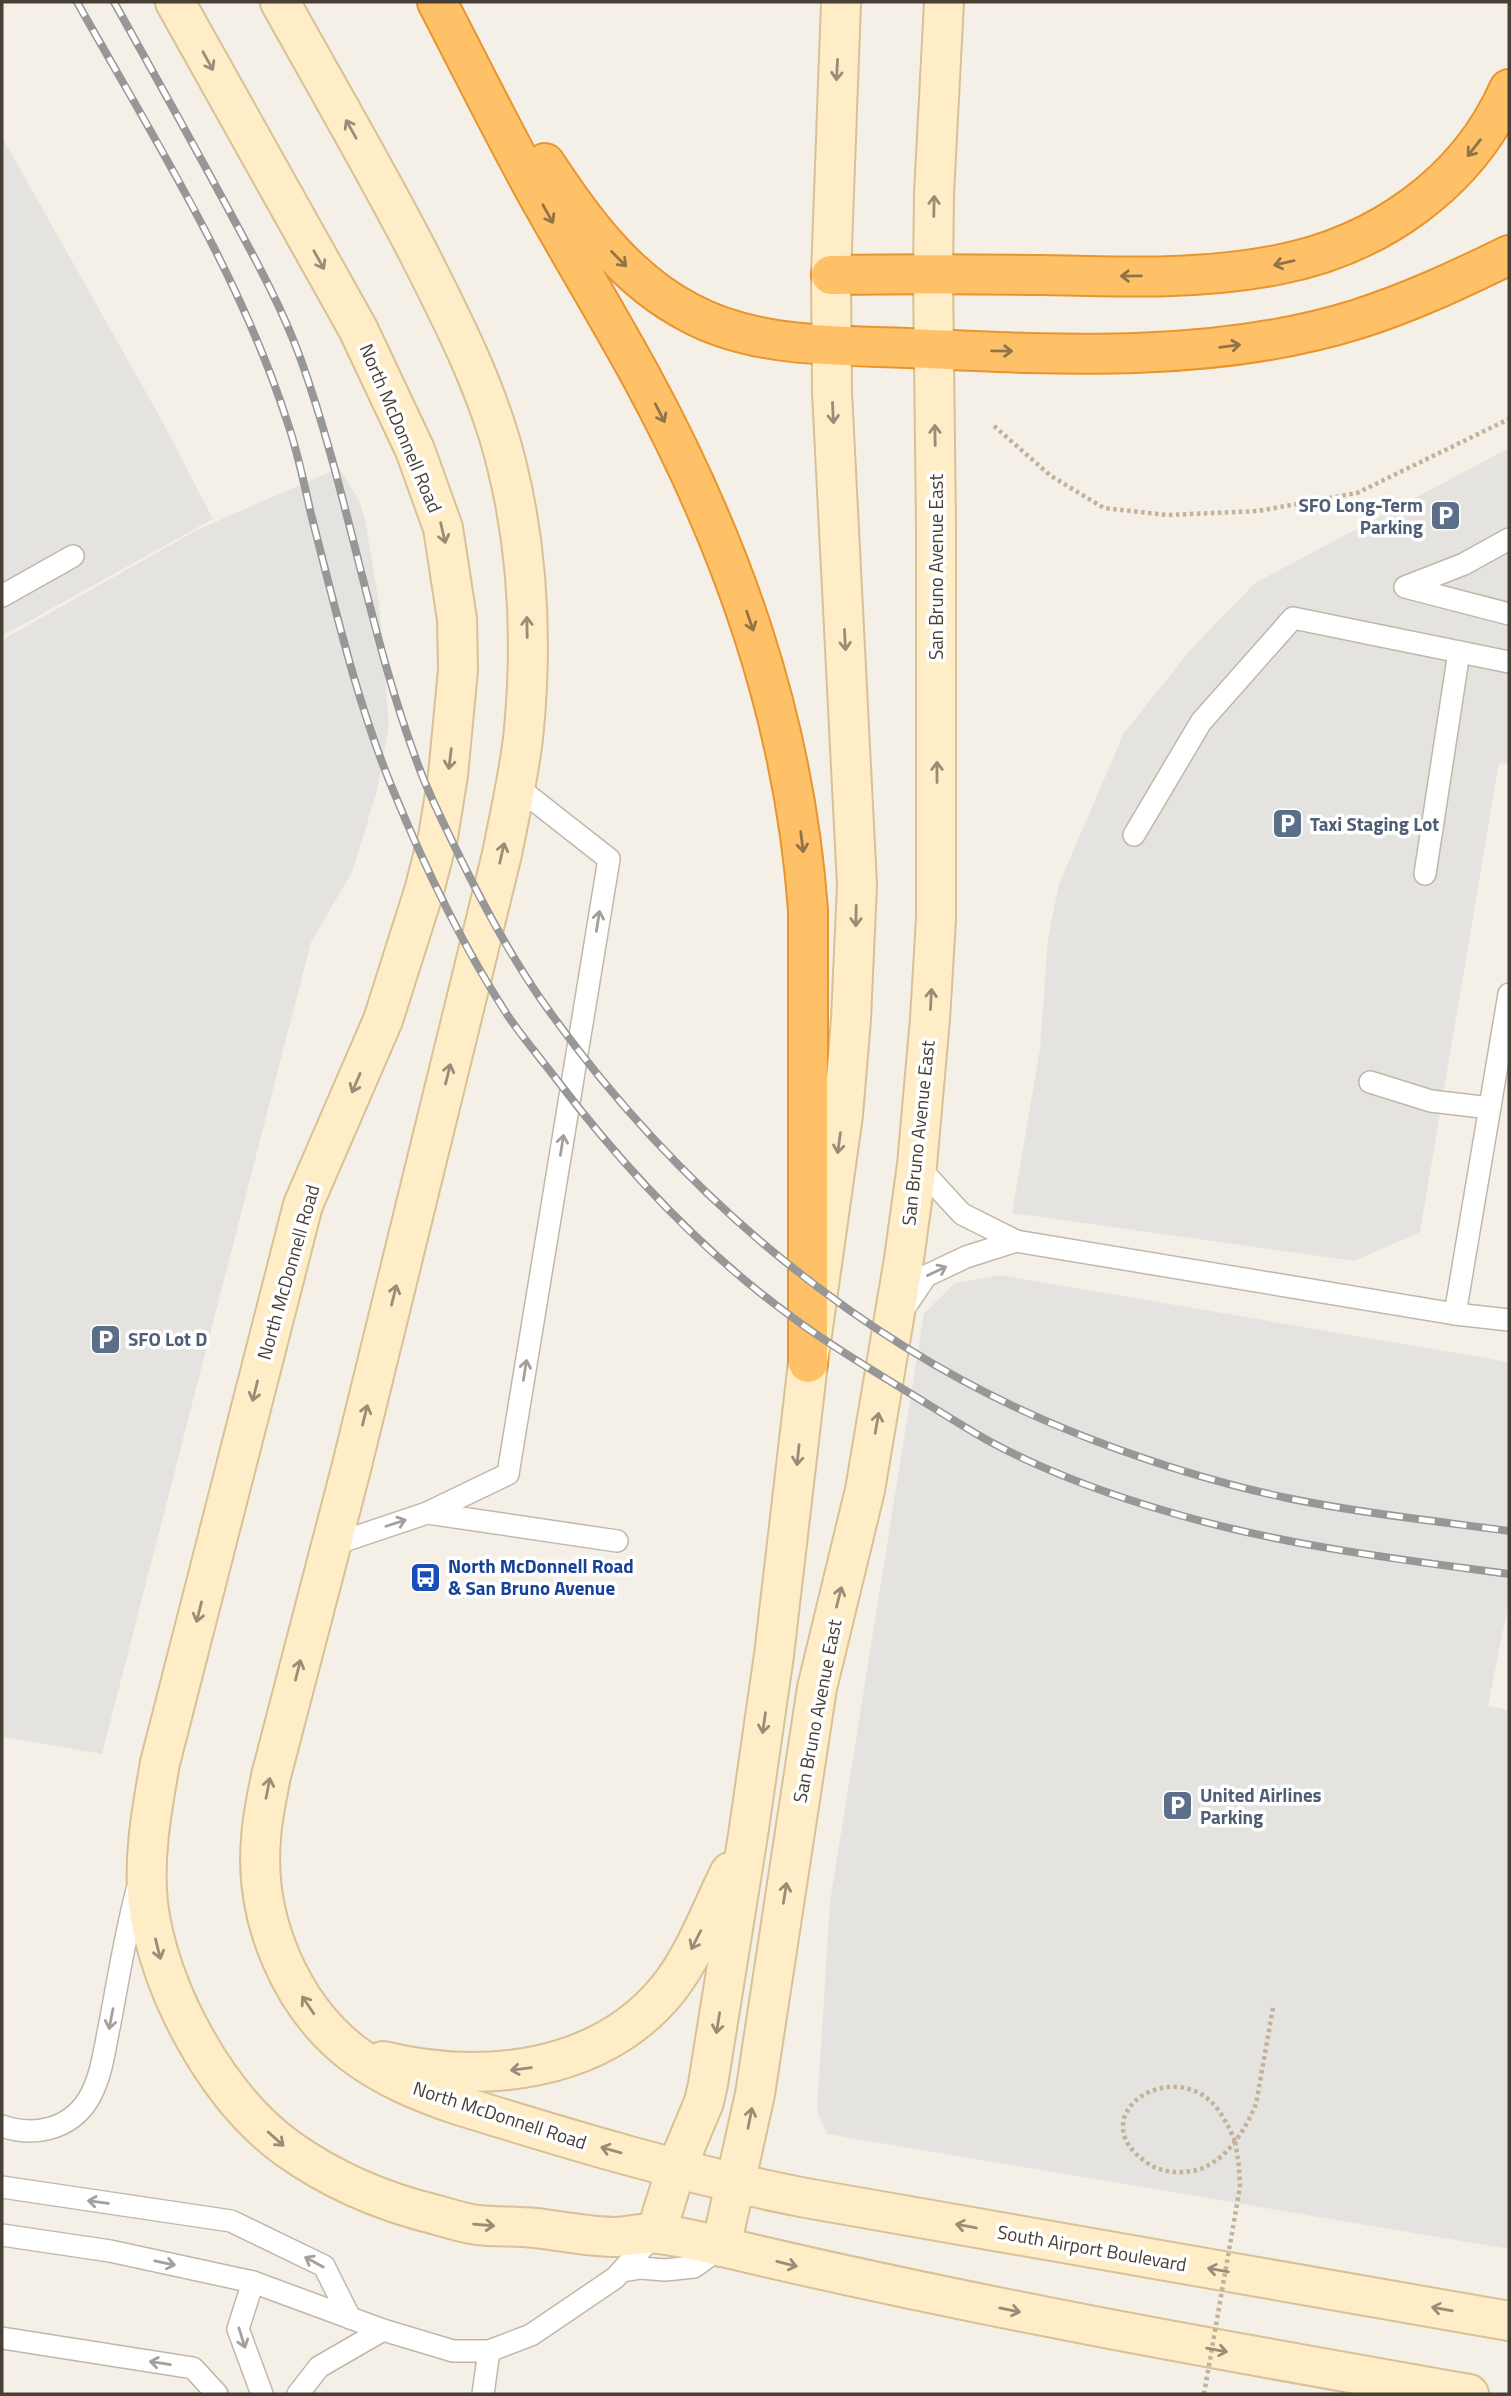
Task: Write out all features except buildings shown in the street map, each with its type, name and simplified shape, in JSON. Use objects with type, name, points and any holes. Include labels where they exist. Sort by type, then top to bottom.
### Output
[{"type":"highway","points":[[439,2],[572,203],[601,241],[633,273],[668,300],[708,322],[751,335],[832,345],[934,349],[1143,352],[1247,343],[1316,330],[1367,316],[1412,300],[1509,256]]},
{"type":"highway","points":[[439,2],[542,203],[642,377],[676,444],[730,566],[770,685],[791,774],[808,910],[808,1363]]},
{"type":"highway","points":[[831,275],[1167,275],[1256,269],[1307,257],[1376,231],[1438,188],[1463,163],[1484,135],[1509,89]]},
{"type":"street","name":"North McDonnell Road","points":[[175,2],[358,329],[415,450],[443,528],[457,619],[458,670],[448,775],[438,837],[424,891],[383,1020],[303,1205],[160,1763],[147,1857],[148,1903],[157,1950],[173,1996],[194,2039],[221,2078],[250,2115],[285,2147],[325,2172],[366,2193],[412,2209],[476,2225],[531,2227],[615,2237],[656,2233]]},
{"type":"street","name":"North McDonnell Road","points":[[280,2],[385,188],[437,289],[472,364],[494,421],[507,466],[525,568],[527,677],[524,730],[516,786],[489,908],[271,1776],[260,1842],[264,1905],[283,1963],[316,2016],[334,2038],[354,2055],[421,2092],[676,2169]]},
{"type":"street","points":[[841,2],[831,275],[832,345],[855,838],[856,927],[843,1115],[808,1363],[777,1629],[748,1835],[704,2102],[676,2169],[656,2233],[793,2265],[1150,2338],[1469,2394]]},
{"type":"street","name":"San Bruno Avenue East","points":[[721,2247],[755,2094],[817,1688],[865,1490],[917,1165],[930,1019],[937,887],[933,274],[934,194],[944,2]]},
{"type":"street","points":[[354,2055],[393,2064],[435,2069],[512,2070],[558,2062],[608,2040],[642,2015],[669,1988],[748,1835]]},
{"type":"street","name":"South Airport Boulevard","points":[[676,2169],[736,2185],[1509,2320]]},
{"type":"lane","points":[[1509,539],[1464,564],[1405,587],[1509,614]]},
{"type":"lane","points":[[2,596],[74,556]]},
{"type":"lane","points":[[1134,835],[1202,722],[1293,618],[1509,662]]},
{"type":"lane","points":[[1425,874],[1459,652]]},
{"type":"lane","points":[[331,1545],[427,1513],[508,1474],[609,859],[516,786]]},
{"type":"lane","points":[[1455,1314],[1509,994]]},
{"type":"lane","points":[[1370,1082],[1431,1101],[1489,1108]]},
{"type":"lane","points":[[917,1165],[961,1214],[1016,1241],[1455,1314],[1509,1320]]},
{"type":"lane","points":[[894,1322],[926,1276],[966,1257],[1016,1241]]},
{"type":"lane","points":[[427,1513],[617,1541]]},
{"type":"lane","points":[[2,2126],[15,2131],[36,2132],[58,2126],[87,2103],[95,2087],[107,2040],[123,1946],[147,1857]]},
{"type":"lane","points":[[6,2187],[230,2221],[324,2266],[350,2318]]},
{"type":"lane","points":[[2,2235],[110,2251],[253,2282],[383,2330],[453,2351],[489,2351],[531,2335],[583,2302],[624,2271],[656,2233]]},
{"type":"lane","points":[[624,2271],[641,2267],[666,2270],[694,2267],[721,2247]]},
{"type":"lane","points":[[253,2282],[237,2329],[262,2394]]},
{"type":"lane","points":[[298,2394],[319,2367],[383,2330]]},
{"type":"lane","points":[[2,2338],[193,2368],[217,2394]]},
{"type":"lane","points":[[483,2394],[489,2351]]},
{"type":"path","points":[[994,426],[1051,476],[1104,508],[1167,515],[1258,511],[1357,493],[1509,419]]},
{"type":"path","points":[[1204,2394],[1240,2187],[1235,2141],[1217,2108],[1202,2094],[1184,2088],[1152,2090],[1127,2108],[1123,2122],[1123,2136],[1129,2147],[1152,2166],[1166,2171],[1197,2170],[1212,2164],[1235,2141],[1253,2111],[1260,2088],[1273,2008]]},
{"type":"shaded area","points":[[2,137],[161,419],[213,519],[2,636]]},
{"type":"shaded area","points":[[1509,448],[1509,764],[1499,763],[1420,1232],[1354,1261],[1012,1213],[1040,1049],[1048,938],[1059,884],[1124,733],[1192,648],[1255,583]]},
{"type":"shaded area","name":"SFO Lot D","points":[[339,468],[359,500],[365,520],[379,603],[389,725],[377,791],[352,872],[311,942],[102,1754],[2,1737],[2,640],[197,530]]},
{"type":"shaded area","name":"United Airlines Parking","points":[[1000,1275],[1509,1362],[1509,1600],[1488,1706],[1509,1710],[1509,2249],[827,2134],[817,2111],[830,1902],[924,1313],[955,1283]]},
{"type":"railway","points":[[77,2],[193,208],[246,314],[268,368],[295,446],[357,688],[393,790],[431,877],[475,962],[508,1016],[583,1113],[637,1177],[726,1265],[805,1326],[965,1427],[1031,1462],[1122,1498],[1253,1534],[1338,1550],[1509,1574]]},
{"type":"railway","points":[[114,2],[252,253],[294,341],[333,462],[402,719],[439,815],[504,941],[540,998],[594,1070],[652,1138],[716,1201],[784,1261],[856,1315],[932,1363],[1011,1405],[1117,1449],[1238,1486],[1342,1508],[1509,1531]]},
{"type":"place","name":"SFO Long-Term Parking","points":[[1446,516]]},
{"type":"place","name":"Taxi Staging Lot","points":[[1287,824]]},
{"type":"place","name":"SFO Lot D","points":[[105,1339]]},
{"type":"place","name":"North McDonnell Road & San Bruno Avenue","points":[[425,1577]]},
{"type":"place","name":"United Airlines Parking","points":[[1177,1806]]}]
